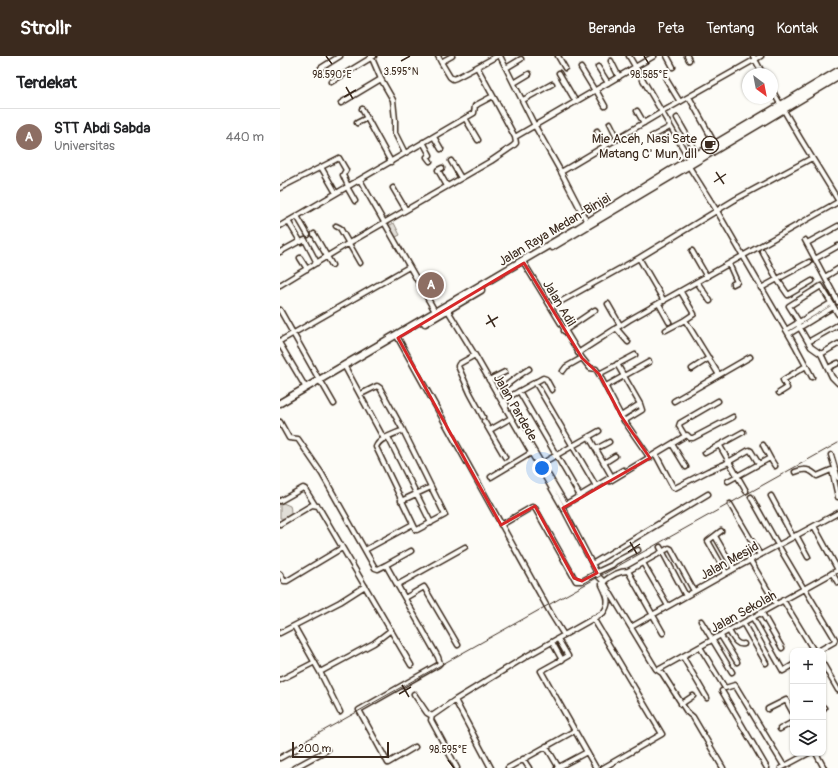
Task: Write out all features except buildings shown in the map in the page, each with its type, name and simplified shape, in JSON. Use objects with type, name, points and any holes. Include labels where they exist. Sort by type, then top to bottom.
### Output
[{"type":"highway","name":"Jalan Raya Medan-Binjai","points":[[280,408],[345,367],[614,209],[782,107],[838,71]]},
{"type":"highway","name":"Jalan Raya Medan-Binjai","points":[[688,163],[715,144],[838,77]]},
{"type":"highway","name":"Jalan Raya Medan-Binjai","points":[[446,308],[588,224]]},
{"type":"highway","name":"Jalan Raya Medan-Binjai","points":[[345,367],[398,338],[436,314]]},
{"type":"highway","name":"Jalan Raya Medan-Binjai","points":[[280,403],[306,388],[321,382]]},
{"type":"street","points":[[320,68],[340,56]]},
{"type":"street","points":[[331,82],[372,56],[380,79],[393,100],[395,133],[405,153]]},
{"type":"street","points":[[438,56],[450,77],[453,79],[497,56]]},
{"type":"street","points":[[441,62],[452,56]]},
{"type":"street","points":[[500,56],[535,126],[588,224]]},
{"type":"street","points":[[558,56],[565,68]]},
{"type":"street","points":[[629,56],[662,112],[688,163],[812,377]]},
{"type":"street","points":[[515,137],[654,56]]},
{"type":"street","points":[[667,56],[673,67]]},
{"type":"street","points":[[561,172],[754,58],[761,56]]},
{"type":"street","points":[[754,58],[760,68]]},
{"type":"street","points":[[506,68],[521,59]]},
{"type":"street","points":[[611,61],[618,77]]},
{"type":"street","points":[[280,285],[349,243],[491,161],[516,143],[515,137],[477,67]]},
{"type":"street","points":[[598,67],[608,83]]},
{"type":"street","points":[[581,68],[605,106]]},
{"type":"street","points":[[559,73],[576,102]]},
{"type":"street","points":[[514,83],[529,74]]},
{"type":"street","points":[[666,78],[680,102]]},
{"type":"street","points":[[341,103],[380,79]]},
{"type":"street","points":[[523,100],[552,84]]},
{"type":"street","points":[[280,226],[474,113],[475,106],[493,96]]},
{"type":"street","points":[[689,97],[715,144]]},
{"type":"street","points":[[578,353],[629,320],[681,292],[838,201],[778,100]]},
{"type":"street","points":[[362,109],[391,162]]},
{"type":"street","points":[[637,111],[644,123]]},
{"type":"street","points":[[357,123],[367,118]]},
{"type":"street","points":[[465,118],[478,140]]},
{"type":"street","points":[[678,118],[698,155]]},
{"type":"street","points":[[610,122],[618,139]]},
{"type":"street","points":[[651,137],[670,127]]},
{"type":"street","points":[[597,131],[605,147]]},
{"type":"street","points":[[434,137],[441,150]]},
{"type":"street","points":[[423,142],[430,155],[427,157],[430,161]]},
{"type":"street","points":[[280,188],[340,158],[346,170],[343,174],[347,187],[355,201]]},
{"type":"street","points":[[551,307],[639,258],[736,199],[812,158]]},
{"type":"street","points":[[451,161],[461,178]]},
{"type":"street","points":[[321,167],[336,193]]},
{"type":"street","points":[[442,168],[438,170],[447,186]]},
{"type":"street","points":[[360,180],[436,314]]},
{"type":"street","points":[[393,188],[406,210]]},
{"type":"street","points":[[297,216],[308,235]]},
{"type":"street","points":[[288,221],[300,241]]},
{"type":"street","points":[[336,226],[340,228],[360,263]]},
{"type":"street","points":[[838,226],[806,241],[838,302]]},
{"type":"street","points":[[314,234],[332,265]]},
{"type":"street","points":[[280,252],[300,241],[305,240],[317,262]]},
{"type":"street","points":[[815,259],[838,246]]},
{"type":"street","points":[[692,251],[707,277]]},
{"type":"street","points":[[762,251],[777,279],[788,295],[812,281]]},
{"type":"street","points":[[300,258],[307,269]]},
{"type":"street","points":[[639,258],[664,301]]},
{"type":"street","points":[[761,288],[809,262]]},
{"type":"street","name":"Jalan Adil","points":[[524,263],[578,353],[590,368],[596,369],[624,421],[650,458]]},
{"type":"street","points":[[729,264],[737,282],[733,284]]},
{"type":"street","points":[[306,388],[280,342],[409,267]]},
{"type":"street","points":[[825,277],[838,269]]},
{"type":"street","points":[[697,282],[710,301]]},
{"type":"street","points":[[838,314],[823,287],[820,287],[789,306],[808,342],[813,349],[821,354],[832,377],[838,382]]},
{"type":"street","points":[[833,293],[838,290]]},
{"type":"street","points":[[666,330],[694,314],[681,292]]},
{"type":"street","points":[[608,304],[618,327],[628,342]]},
{"type":"street","points":[[658,304],[670,322]]},
{"type":"street","points":[[787,332],[798,324],[832,305]]},
{"type":"street","name":"Jalan Pardede","points":[[446,308],[490,380],[531,453],[539,464],[597,573],[658,670],[662,673],[681,704],[692,717],[723,768]]},
{"type":"street","points":[[280,310],[334,404]]},
{"type":"street","points":[[564,330],[595,310]]},
{"type":"street","points":[[685,320],[719,375]]},
{"type":"street","points":[[808,342],[838,325]]},
{"type":"street","points":[[398,338],[501,525],[564,635]]},
{"type":"street","points":[[821,354],[838,344]]},
{"type":"street","points":[[475,355],[458,366],[470,393],[505,457]]},
{"type":"street","points":[[599,374],[635,355]]},
{"type":"street","points":[[674,401],[750,357]]},
{"type":"street","points":[[563,372],[566,367],[582,358]]},
{"type":"street","points":[[692,369],[709,358]]},
{"type":"street","points":[[606,386],[649,362]]},
{"type":"street","points":[[828,368],[838,363]]},
{"type":"street","points":[[618,364],[642,410],[624,421]]},
{"type":"street","points":[[779,393],[787,388],[783,380],[806,366]]},
{"type":"street","points":[[345,367],[417,494],[431,523]]},
{"type":"street","points":[[496,392],[510,384],[515,378],[529,369]]},
{"type":"street","points":[[490,380],[505,372]]},
{"type":"street","points":[[552,390],[545,378],[519,391],[507,398],[505,401],[539,464],[565,503],[566,504],[623,470]]},
{"type":"street","points":[[535,382],[596,486]]},
{"type":"street","points":[[360,394],[378,386],[403,430],[445,515],[417,530],[401,501],[376,447],[377,444],[386,438],[403,430]]},
{"type":"street","points":[[519,391],[557,454],[580,496]]},
{"type":"street","points":[[718,400],[680,423],[679,426],[685,436],[687,435],[690,438],[693,438],[733,417]]},
{"type":"street","points":[[621,416],[640,404]]},
{"type":"street","points":[[490,430],[511,418]]},
{"type":"street","points":[[280,422],[289,438],[298,439],[322,474],[375,568],[378,569],[411,551]]},
{"type":"street","points":[[539,464],[599,431]]},
{"type":"street","points":[[706,453],[743,432]]},
{"type":"street","points":[[589,436],[612,477]]},
{"type":"street","points":[[563,508],[656,455],[685,436]]},
{"type":"street","points":[[596,449],[609,442]]},
{"type":"street","points":[[672,444],[686,467]]},
{"type":"street","points":[[763,445],[775,466]]},
{"type":"street","points":[[720,446],[746,491]]},
{"type":"street","points":[[656,455],[674,488],[729,462],[750,450],[759,464]]},
{"type":"street","points":[[491,477],[531,453]]},
{"type":"street","points":[[831,455],[838,478]]},
{"type":"street","points":[[604,463],[615,456]]},
{"type":"street","points":[[728,481],[770,458]]},
{"type":"street","points":[[795,472],[805,470],[813,472],[817,476],[832,470],[838,497]]},
{"type":"street","points":[[401,501],[431,487]]},
{"type":"street","points":[[280,501],[303,488],[305,489],[315,505],[318,506],[411,665]]},
{"type":"street","points":[[592,564],[708,494]]},
{"type":"street","points":[[771,496],[808,557]]},
{"type":"street","points":[[751,497],[835,641],[823,648]]},
{"type":"street","points":[[730,504],[760,555]]},
{"type":"street","points":[[280,524],[312,505],[315,505]]},
{"type":"street","points":[[501,525],[532,507],[535,508],[576,581],[582,581],[638,550]]},
{"type":"street","name":"Jalan Mesjid","points":[[631,627],[726,573],[838,513]]},
{"type":"street","points":[[365,550],[413,524]]},
{"type":"street","points":[[814,526],[838,570]]},
{"type":"street","points":[[721,531],[708,540],[708,542],[726,573]]},
{"type":"street","points":[[715,536],[734,569]]},
{"type":"street","points":[[398,585],[465,547]]},
{"type":"street","points":[[280,574],[284,581],[287,581],[342,548]]},
{"type":"street","points":[[457,768],[431,722],[432,716],[455,700],[593,618],[604,613],[608,607],[608,601],[602,585],[603,581],[643,563],[661,549],[671,548],[694,591]]},
{"type":"street","points":[[661,549],[686,596]]},
{"type":"street","points":[[750,560],[776,604]]},
{"type":"street","points":[[643,563],[668,606]]},
{"type":"street","points":[[386,565],[434,650],[439,660],[439,664],[360,709],[359,711],[388,763],[415,746]]},
{"type":"street","points":[[674,573],[682,568]]},
{"type":"street","name":"Jalan Sekolah","points":[[658,670],[838,570]]},
{"type":"street","points":[[628,571],[662,633]]},
{"type":"street","points":[[832,573],[838,583]]},
{"type":"street","points":[[280,633],[340,602],[365,586]]},
{"type":"street","points":[[405,598],[424,587],[458,644]]},
{"type":"street","points":[[784,600],[812,648]]},
{"type":"street","points":[[762,613],[782,648]]},
{"type":"street","points":[[593,618],[662,734],[603,768]]},
{"type":"street","points":[[753,618],[784,671],[790,667]]},
{"type":"street","points":[[701,621],[732,672]]},
{"type":"street","points":[[744,623],[766,663]]},
{"type":"street","points":[[294,626],[315,662],[340,712]]},
{"type":"street","points":[[320,672],[374,643],[391,630]]},
{"type":"street","points":[[729,631],[738,644],[744,644]]},
{"type":"street","points":[[721,636],[737,662]]},
{"type":"street","points":[[558,639],[568,655],[562,660],[541,671],[596,768]]},
{"type":"street","points":[[552,642],[562,660]]},
{"type":"street","points":[[700,647],[767,768]]},
{"type":"street","points":[[683,657],[706,698]]},
{"type":"street","points":[[280,680],[315,662]]},
{"type":"street","points":[[826,669],[838,690]]},
{"type":"street","points":[[723,689],[735,685],[782,767],[803,756]]},
{"type":"street","points":[[414,694],[427,713],[432,716]]},
{"type":"street","points":[[681,704],[693,696]]},
{"type":"street","points":[[455,700],[492,768]]},
{"type":"street","points":[[768,709],[786,700],[790,707]]},
{"type":"street","points":[[780,729],[790,724]]},
{"type":"street","points":[[508,768],[574,731]]},
{"type":"street","points":[[546,746],[558,768],[587,752]]},
{"type":"street","points":[[280,758],[300,747]]},
{"type":"street","points":[[294,768],[327,750]]},
{"type":"street","points":[[818,756],[824,768]]},
{"type":"street","points":[[523,759],[529,768]]},
{"type":"highlighted area","points":[[524,263],[582,358],[599,374],[621,416],[650,458],[563,508],[597,573],[582,581],[574,578],[535,506],[501,525],[398,338]]},
{"type":"shaded area","points":[[394,223],[400,235],[394,238],[388,226]]},
{"type":"shaded area","points":[[283,503],[290,506],[291,512],[289,516],[280,518],[280,504]]},
{"type":"railway","points":[[280,755],[838,443]]},
{"type":"place","name":"Mie Aceh, Nasi Sate Matang C' Mun, dll","points":[[710,145]]},
{"type":"place","name":"STT Abdi Sabda","points":[[431,285]]}]
